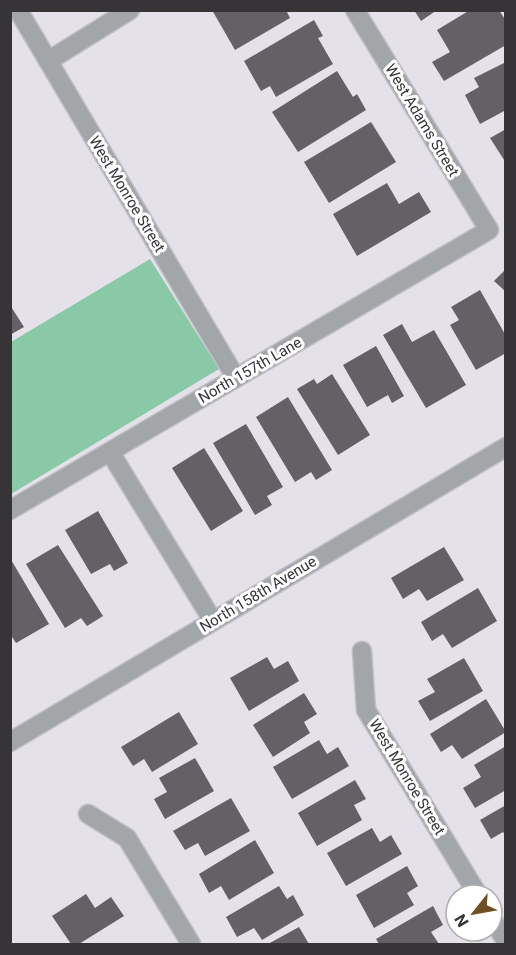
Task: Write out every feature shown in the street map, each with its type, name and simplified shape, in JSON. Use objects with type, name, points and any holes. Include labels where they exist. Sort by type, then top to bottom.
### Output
[{"type":"street","name":"West Monroe Street","points":[[18,10],[236,378]]},
{"type":"street","points":[[48,61],[130,10]]},
{"type":"street","name":"West Adams Street","points":[[355,10],[489,230]]},
{"type":"street","name":"North 157th Lane","points":[[10,510],[489,230]]},
{"type":"street","name":"North 158th Avenue","points":[[10,742],[506,447]]},
{"type":"street","points":[[110,452],[213,621]]},
{"type":"street","name":"West Monroe Street","points":[[362,651],[366,710],[471,883]]},
{"type":"street","points":[[88,814],[127,838],[191,945]]},
{"type":"green space","points":[[150,259],[219,369],[11,494],[11,342]]},
{"type":"building","points":[[212,10],[286,10],[290,18],[235,50]]},
{"type":"building","points":[[414,10],[437,10],[421,21]]},
{"type":"building","points":[[470,10],[499,10],[506,21],[506,45],[444,81],[432,62],[450,52],[437,30]]},
{"type":"building","points":[[314,20],[323,36],[318,38],[333,64],[276,97],[270,86],[261,91],[244,61]]},
{"type":"building","points":[[506,62],[506,110],[480,124],[465,95],[479,87],[474,78]]},
{"type":"building","points":[[337,71],[353,97],[357,94],[366,110],[298,152],[272,112]]},
{"type":"building","points":[[371,122],[396,162],[329,203],[304,162]]},
{"type":"building","points":[[506,129],[506,163],[490,138]]},
{"type":"building","points":[[387,183],[399,204],[419,192],[431,212],[357,256],[333,214]]},
{"type":"building","points":[[506,269],[506,292],[494,281]]},
{"type":"building","points":[[480,290],[506,336],[506,353],[476,370],[450,325],[459,320],[451,307]]},
{"type":"building","points":[[10,305],[24,327],[10,335]]},
{"type":"building","points":[[402,324],[412,342],[434,330],[466,385],[426,408],[383,335]]},
{"type":"building","points":[[376,346],[404,396],[392,403],[388,395],[367,407],[343,365]]},
{"type":"building","points":[[332,374],[370,435],[338,455],[297,389],[314,379],[317,384]]},
{"type":"building","points":[[288,397],[332,470],[316,480],[311,472],[295,482],[256,417]]},
{"type":"building","points":[[246,424],[283,487],[267,496],[272,505],[255,515],[213,443]]},
{"type":"building","points":[[204,448],[243,511],[211,531],[172,468]]},
{"type":"building","points":[[98,511],[128,563],[114,571],[110,564],[91,574],[65,530]]},
{"type":"building","points":[[58,545],[103,616],[87,626],[81,618],[65,628],[26,564]]},
{"type":"building","points":[[444,547],[464,580],[427,601],[419,589],[403,599],[391,578]]},
{"type":"building","points":[[10,558],[49,624],[16,643],[10,634]]},
{"type":"building","points":[[478,588],[497,621],[452,648],[443,634],[432,641],[421,622]]},
{"type":"building","points":[[267,657],[274,669],[288,661],[299,681],[249,711],[230,678]]},
{"type":"building","points":[[464,658],[483,691],[430,721],[418,701],[435,692],[427,679]]},
{"type":"building","points":[[304,693],[317,714],[304,722],[310,733],[273,757],[253,725]]},
{"type":"building","points":[[486,699],[506,732],[462,759],[452,745],[441,752],[430,734]]},
{"type":"building","points":[[179,712],[198,744],[152,772],[144,759],[133,766],[121,747]]},
{"type":"building","points":[[319,740],[327,754],[338,747],[349,766],[292,799],[273,767]]},
{"type":"building","points":[[506,746],[506,790],[475,808],[463,788],[481,777],[474,765]]},
{"type":"building","points":[[195,758],[214,791],[165,819],[154,799],[167,792],[159,778]]},
{"type":"building","points":[[355,780],[366,799],[354,805],[362,820],[317,846],[298,813]]},
{"type":"building","points":[[231,798],[250,831],[205,856],[198,843],[185,850],[173,831]]},
{"type":"building","points":[[506,805],[506,836],[503,832],[491,839],[480,820]]},
{"type":"building","points":[[372,828],[380,842],[391,835],[402,854],[346,886],[327,853]]},
{"type":"building","points":[[255,840],[274,873],[229,900],[221,886],[209,893],[199,874]]},
{"type":"building","points":[[407,866],[418,886],[407,893],[414,905],[374,928],[356,895]]},
{"type":"building","points":[[279,886],[287,899],[293,895],[304,915],[262,940],[254,928],[237,937],[226,917]]},
{"type":"building","points":[[86,894],[95,908],[111,897],[124,916],[79,944],[71,944],[52,916]]},
{"type":"building","points":[[433,906],[443,925],[431,932],[439,944],[379,944],[376,939]]},
{"type":"building","points":[[299,927],[309,944],[268,944]]}]
